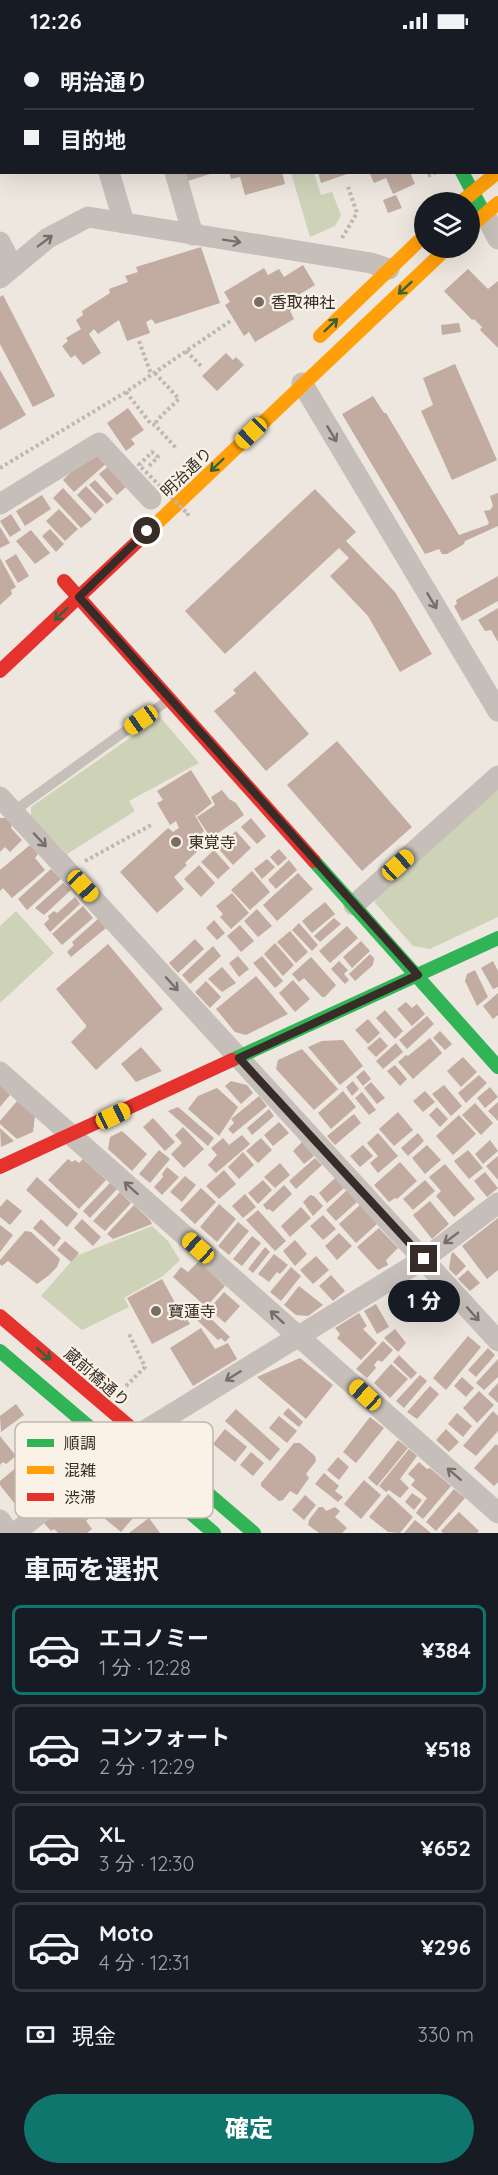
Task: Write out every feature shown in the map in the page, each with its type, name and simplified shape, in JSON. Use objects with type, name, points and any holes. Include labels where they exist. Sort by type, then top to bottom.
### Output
[{"type":"main road","points":[[462,174],[465,192]]},
{"type":"main road","points":[[472,192],[495,174]]},
{"type":"main road","points":[[312,343],[414,246]]},
{"type":"main road","name":"明治通り","points":[[0,671],[436,258]]},
{"type":"main road","points":[[51,594],[68,577],[79,597],[498,1067]]},
{"type":"main road","points":[[0,1167],[498,938]]},
{"type":"main road","name":"蔵前橋通り","points":[[0,1316],[123,1422]]},
{"type":"main road","points":[[0,1351],[84,1422]]},
{"type":"main road","name":"蔵前橋通り","points":[[213,1498],[254,1533]]},
{"type":"main road","points":[[196,1518],[214,1533]]},
{"type":"street","points":[[110,174],[124,223]]},
{"type":"street","points":[[176,174],[193,235]]},
{"type":"street","points":[[489,214],[498,239]]},
{"type":"street","points":[[0,242],[7,273],[48,238],[88,217],[371,263],[389,270]]},
{"type":"street","points":[[302,383],[498,711]]},
{"type":"street","points":[[0,504],[99,443],[151,499]]},
{"type":"street","points":[[354,905],[498,776]]},
{"type":"street","points":[[4,803],[68,870],[498,1341]]},
{"type":"street","points":[[0,1072],[498,1513]]},
{"type":"street","points":[[159,1422],[424,1259],[498,1203]]},
{"type":"street","points":[[15,1533],[34,1518]]},
{"type":"street","points":[[0,1520],[9,1533]]},
{"type":"lane","points":[[4,803],[169,699]]},
{"type":"path","points":[[428,176],[433,174]]},
{"type":"path","points":[[331,256],[357,213],[348,187]]},
{"type":"path","points":[[0,468],[126,392],[232,320]]},
{"type":"path","points":[[139,341],[153,373],[179,399],[157,420],[155,425]]},
{"type":"path","points":[[186,351],[201,366]]},
{"type":"path","points":[[126,392],[150,424],[155,425],[177,448]]},
{"type":"path","points":[[146,470],[158,457],[152,452],[139,465],[188,514],[186,515]]},
{"type":"path","points":[[68,870],[153,824]]},
{"type":"path","points":[[126,1386],[145,1367],[129,1334]]},
{"type":"green space","points":[[291,174],[314,174],[321,195],[332,192],[341,215],[335,226],[310,237]]},
{"type":"green space","points":[[160,717],[199,763],[129,801],[135,811],[67,854],[31,816],[31,807]]},
{"type":"green space","points":[[498,788],[498,917],[430,949],[413,946],[375,903],[376,897]]},
{"type":"green space","points":[[16,911],[54,953],[0,1003],[0,926]]},
{"type":"green space","points":[[152,1226],[168,1241],[180,1260],[163,1276],[124,1298],[129,1307],[82,1330],[41,1296],[76,1256]]},
{"type":"building","points":[[186,174],[210,174],[188,181]]},
{"type":"building","points":[[230,174],[282,174],[285,184],[245,195],[240,177],[231,179]]},
{"type":"building","points":[[319,174],[347,174],[321,183]]},
{"type":"building","points":[[370,174],[411,174],[415,184],[393,194],[386,178],[374,183]]},
{"type":"building","points":[[396,195],[402,208],[388,213],[383,200]]},
{"type":"building","points":[[201,247],[220,303],[155,324],[152,319],[146,322],[150,333],[127,341],[119,320],[98,334],[94,329],[89,334],[101,353],[83,365],[75,355],[71,358],[62,346],[68,341],[66,338],[81,329],[76,320],[83,315],[82,311],[110,293],[109,289],[128,282],[125,276],[138,272],[136,267]]},
{"type":"building","points":[[303,265],[315,285],[295,297],[300,304],[290,311],[294,319],[255,342],[249,332],[244,336],[225,305],[230,302],[224,292],[264,268],[268,275],[279,269],[284,277]]},
{"type":"building","points":[[468,269],[488,289],[498,281],[498,348],[480,330],[482,327],[444,291]]},
{"type":"building","points":[[3,295],[55,396],[33,407],[0,344],[0,297]]},
{"type":"building","points":[[459,323],[461,332],[442,335],[441,325]]},
{"type":"building","points":[[226,353],[233,360],[236,357],[244,365],[217,391],[202,376]]},
{"type":"building","points":[[455,364],[497,460],[452,480],[421,411],[433,405],[423,378]]},
{"type":"building","points":[[0,370],[26,415],[0,430]]},
{"type":"building","points":[[373,396],[386,413],[459,535],[489,523],[484,511],[490,510],[493,506],[490,496],[498,493],[498,526],[465,541],[464,544],[447,554],[442,554],[439,549],[425,554],[342,414]]},
{"type":"building","points":[[128,408],[144,430],[131,439],[135,444],[126,451],[107,423]]},
{"type":"building","points":[[100,453],[108,462],[74,492],[63,480]]},
{"type":"building","points":[[110,465],[128,485],[117,495],[99,474]]},
{"type":"building","points":[[95,480],[113,499],[107,504],[89,485]]},
{"type":"building","points":[[86,486],[104,505],[95,514],[77,495]]},
{"type":"building","points":[[63,488],[92,519],[81,528],[53,498]]},
{"type":"building","points":[[315,489],[356,532],[346,541],[395,592],[432,654],[400,672],[368,616],[330,576],[349,558],[339,548],[225,654],[185,611]]},
{"type":"building","points":[[42,495],[51,509],[25,526],[16,511]]},
{"type":"building","points":[[59,509],[78,529],[65,541],[46,521]]},
{"type":"building","points":[[11,514],[21,530],[10,537],[0,521]]},
{"type":"building","points":[[0,527],[10,543],[0,548]]},
{"type":"building","points":[[50,529],[64,544],[56,552],[42,536]]},
{"type":"building","points":[[31,530],[50,553],[35,564],[16,541]]},
{"type":"building","points":[[16,554],[29,576],[18,583],[5,561]]},
{"type":"building","points":[[0,558],[16,587],[0,605]]},
{"type":"building","points":[[498,576],[498,601],[462,621],[454,606],[457,604],[456,600]]},
{"type":"building","points":[[498,608],[498,642],[491,630],[485,631],[478,620]]},
{"type":"building","points":[[255,671],[309,734],[266,771],[214,711],[236,693],[233,690]]},
{"type":"building","points":[[337,741],[412,827],[362,871],[287,785]]},
{"type":"building","name":"東覚寺","points":[[191,770],[212,803],[196,816],[193,812],[204,831],[196,839],[203,846],[174,877],[184,889],[157,913],[120,872],[168,828],[173,832],[179,828],[176,821],[170,825],[157,803],[163,800],[157,791]]},
{"type":"building","points":[[222,790],[229,799],[236,803],[244,815],[211,838],[197,817],[215,805],[211,797]]},
{"type":"building","points":[[0,818],[7,818],[12,825],[11,828],[22,840],[10,852],[5,847],[0,852]]},
{"type":"building","points":[[251,818],[266,836],[257,844],[241,827]]},
{"type":"building","points":[[236,831],[251,848],[233,865],[217,847]]},
{"type":"building","points":[[30,845],[38,854],[35,858],[45,870],[12,898],[3,888],[0,891],[0,870]]},
{"type":"building","points":[[279,849],[287,858],[278,866],[270,857]]},
{"type":"building","points":[[214,850],[230,868],[218,879],[201,862]]},
{"type":"building","points":[[267,859],[275,867],[262,879],[254,869]]},
{"type":"building","points":[[289,860],[297,870],[276,889],[268,880]]},
{"type":"building","points":[[199,865],[215,883],[201,897],[184,879]]},
{"type":"building","points":[[51,869],[61,879],[27,910],[18,899]]},
{"type":"building","points":[[252,871],[270,892],[250,910],[231,890]]},
{"type":"building","points":[[298,873],[313,889],[277,921],[263,905]]},
{"type":"building","points":[[63,883],[71,890],[44,915],[35,908]]},
{"type":"building","points":[[232,893],[249,913],[231,929],[220,917],[223,914],[216,906]]},
{"type":"building","points":[[75,897],[80,904],[50,932],[44,924],[49,919],[48,916],[54,911],[57,913]]},
{"type":"building","points":[[325,902],[335,914],[312,933],[302,921]]},
{"type":"building","points":[[83,906],[93,918],[62,945],[52,934]]},
{"type":"building","points":[[257,909],[272,926],[258,937],[244,921]]},
{"type":"building","points":[[334,918],[341,924],[320,942],[314,936]]},
{"type":"building","points":[[98,919],[106,928],[71,957],[67,952],[74,945],[72,942]]},
{"type":"building","points":[[214,920],[225,933],[217,940],[206,928]]},
{"type":"building","points":[[299,923],[318,945],[312,951],[292,930]]},
{"type":"building","points":[[240,925],[254,941],[241,952],[227,936]]},
{"type":"building","points":[[347,926],[358,938],[330,963],[319,951]]},
{"type":"building","points":[[290,931],[308,952],[296,963],[277,942]]},
{"type":"building","points":[[195,939],[204,949],[178,973],[169,963]]},
{"type":"building","points":[[361,941],[370,951],[352,968],[343,957]]},
{"type":"building","points":[[275,943],[294,965],[283,976],[264,954]]},
{"type":"building","points":[[108,944],[163,1009],[96,1070],[71,1042],[86,1025],[56,989]]},
{"type":"building","points":[[213,946],[221,956],[190,984],[182,975]]},
{"type":"building","points":[[370,954],[374,958],[373,965],[355,981],[349,974]]},
{"type":"building","points":[[238,956],[249,969],[239,977],[229,963]]},
{"type":"building","points":[[262,956],[283,981],[275,988],[253,963]]},
{"type":"building","points":[[311,957],[336,985],[325,997],[322,997],[304,978],[299,982],[292,974]]},
{"type":"building","points":[[339,961],[348,970],[344,974],[349,980],[345,984],[331,969]]},
{"type":"building","points":[[493,961],[498,971],[498,987],[493,989],[481,968]]},
{"type":"building","points":[[222,967],[236,983],[222,992],[208,979]]},
{"type":"building","points":[[475,970],[488,997],[477,1006],[465,981],[467,974]]},
{"type":"building","points":[[256,976],[288,1014],[246,1035],[235,1032],[216,1009]]},
{"type":"building","points":[[293,980],[310,999],[295,1012],[279,993]]},
{"type":"building","points":[[206,981],[221,997],[210,1008],[195,992]]},
{"type":"building","points":[[498,993],[498,1015],[493,1019],[483,1006]]},
{"type":"building","points":[[406,1002],[412,1008],[417,1004],[425,1014],[412,1026],[397,1009]]},
{"type":"building","points":[[385,1010],[403,1031],[395,1039],[376,1018]]},
{"type":"building","points":[[427,1016],[434,1024],[407,1049],[399,1040]]},
{"type":"building","points":[[368,1019],[380,1033],[368,1044],[355,1030]]},
{"type":"building","points":[[440,1031],[452,1044],[445,1050],[433,1038]]},
{"type":"building","points":[[380,1037],[388,1046],[376,1057],[367,1048]]},
{"type":"building","points":[[430,1038],[442,1053],[413,1079],[398,1062]]},
{"type":"building","points":[[343,1040],[363,1066],[340,1085],[308,1047],[322,1041]]},
{"type":"building","points":[[396,1043],[403,1052],[383,1069],[376,1061]]},
{"type":"building","points":[[141,1047],[162,1071],[136,1082],[121,1064]]},
{"type":"building","points":[[302,1049],[338,1089],[314,1110],[276,1069],[278,1060]]},
{"type":"building","points":[[463,1057],[477,1072],[461,1087],[447,1071]]},
{"type":"building","points":[[395,1065],[407,1079],[400,1086],[387,1071]]},
{"type":"building","points":[[364,1070],[371,1079],[363,1086],[356,1077]]},
{"type":"building","points":[[479,1075],[487,1083],[466,1103],[458,1093]]},
{"type":"building","points":[[231,1081],[247,1085],[253,1093],[241,1104],[225,1086]]},
{"type":"building","points":[[353,1081],[359,1089],[352,1096],[346,1087]]},
{"type":"building","points":[[371,1082],[385,1098],[377,1104],[364,1088]]},
{"type":"building","points":[[0,1085],[10,1095],[0,1107]]},
{"type":"building","points":[[444,1085],[462,1106],[451,1116],[432,1094]]},
{"type":"building","points":[[490,1087],[498,1097],[485,1108],[477,1098]]},
{"type":"building","points":[[217,1088],[238,1107],[219,1136],[188,1109],[198,1096]]},
{"type":"building","points":[[343,1091],[356,1107],[331,1129],[318,1113]]},
{"type":"building","points":[[425,1091],[435,1102],[423,1112],[413,1101]]},
{"type":"building","points":[[362,1092],[376,1110],[369,1115],[355,1098]]},
{"type":"building","points":[[259,1096],[267,1106],[233,1134],[228,1129],[234,1123],[231,1119]]},
{"type":"building","points":[[17,1101],[35,1116],[33,1132],[17,1139],[0,1124],[0,1121]]},
{"type":"building","points":[[498,1102],[498,1121],[488,1111]]},
{"type":"building","points":[[475,1103],[493,1123],[481,1135],[462,1115]]},
{"type":"building","points":[[178,1107],[214,1138],[208,1146],[168,1111]]},
{"type":"building","points":[[437,1107],[448,1119],[440,1127],[429,1115]]},
{"type":"building","points":[[269,1109],[274,1116],[252,1135],[247,1128]]},
{"type":"building","points":[[398,1112],[413,1130],[394,1146],[379,1129]]},
{"type":"building","points":[[354,1114],[361,1123],[335,1145],[327,1136]]},
{"type":"building","points":[[459,1115],[476,1134],[453,1155],[436,1136]]},
{"type":"building","points":[[153,1118],[175,1142],[165,1151],[143,1127]]},
{"type":"building","points":[[279,1122],[289,1133],[273,1146],[264,1135]]},
{"type":"building","points":[[183,1127],[204,1149],[184,1168],[171,1154],[182,1143],[175,1135]]},
{"type":"building","points":[[0,1128],[14,1141],[1,1147]]},
{"type":"building","points":[[122,1131],[147,1154],[132,1171],[108,1149],[110,1137]]},
{"type":"building","points":[[378,1133],[398,1156],[378,1173],[370,1163],[378,1156],[367,1143]]},
{"type":"building","points":[[418,1133],[424,1141],[408,1156],[401,1148]]},
{"type":"building","points":[[242,1135],[250,1144],[216,1173],[208,1165],[217,1155],[211,1148],[223,1138],[229,1145]]},
{"type":"building","points":[[261,1138],[272,1150],[258,1163],[246,1151]]},
{"type":"building","points":[[490,1140],[498,1151],[483,1164],[475,1154]]},
{"type":"building","points":[[302,1142],[314,1156],[304,1164],[293,1151]]},
{"type":"building","points":[[363,1145],[373,1156],[360,1167],[350,1156]]},
{"type":"building","points":[[427,1145],[441,1160],[425,1174],[412,1158]]},
{"type":"building","points":[[159,1150],[170,1159],[150,1183],[139,1174]]},
{"type":"building","points":[[468,1150],[483,1168],[469,1179],[454,1161]]},
{"type":"building","points":[[243,1152],[254,1165],[239,1179],[228,1167]]},
{"type":"building","points":[[498,1156],[498,1180],[486,1166]]},
{"type":"building","points":[[315,1158],[322,1165],[296,1189],[289,1181]]},
{"type":"building","points":[[68,1159],[79,1163],[83,1159],[106,1180],[79,1209],[48,1180]]},
{"type":"building","points":[[400,1162],[417,1181],[397,1199],[389,1202],[374,1185]]},
{"type":"building","points":[[280,1163],[290,1175],[275,1188],[264,1177]]},
{"type":"building","points":[[445,1164],[475,1199],[454,1217],[436,1196],[441,1191],[429,1177]]},
{"type":"building","points":[[167,1167],[179,1177],[162,1195],[154,1187],[163,1177],[162,1174]]},
{"type":"building","points":[[224,1170],[236,1184],[219,1199],[206,1186]]},
{"type":"building","points":[[485,1172],[498,1188],[487,1197],[474,1181]]},
{"type":"building","points":[[185,1176],[196,1185],[182,1202],[170,1192]]},
{"type":"building","points":[[37,1177],[78,1214],[67,1227],[26,1190]]},
{"type":"building","points":[[335,1178],[344,1188],[327,1203],[319,1193]]},
{"type":"building","points":[[263,1180],[272,1190],[258,1204],[248,1193]]},
{"type":"building","points":[[425,1180],[435,1191],[413,1210],[403,1199]]},
{"type":"building","points":[[110,1183],[117,1189],[90,1218],[83,1211]]},
{"type":"building","points":[[284,1185],[292,1194],[273,1212],[267,1210],[263,1205]]},
{"type":"building","points":[[201,1188],[216,1202],[195,1224],[180,1210]]},
{"type":"building","points":[[347,1190],[357,1202],[336,1221],[326,1210]]},
{"type":"building","points":[[120,1192],[131,1203],[105,1231],[93,1221]]},
{"type":"building","points":[[245,1194],[256,1207],[243,1218],[232,1206]]},
{"type":"building","points":[[310,1195],[314,1196],[323,1206],[313,1216],[303,1202]]},
{"type":"building","points":[[7,1199],[22,1211],[10,1225],[0,1217],[0,1207]]},
{"type":"building","points":[[430,1201],[449,1224],[432,1239],[413,1215]]},
{"type":"building","points":[[219,1204],[236,1219],[217,1242],[200,1227]]},
{"type":"building","points":[[134,1205],[152,1224],[113,1239],[107,1234]]},
{"type":"building","points":[[360,1205],[377,1224],[356,1243],[339,1224]]},
{"type":"building","points":[[301,1207],[311,1218],[290,1237],[281,1226]]},
{"type":"building","points":[[258,1210],[286,1241],[275,1251],[246,1220]]},
{"type":"building","points":[[323,1215],[336,1229],[323,1240],[310,1226]]},
{"type":"building","points":[[498,1218],[498,1270],[487,1279],[462,1246]]},
{"type":"building","points":[[41,1219],[61,1238],[54,1247],[33,1228]]},
{"type":"building","points":[[82,1219],[101,1237],[93,1246],[74,1228]]},
{"type":"building","points":[[238,1222],[249,1231],[229,1255],[218,1246]]},
{"type":"building","points":[[0,1225],[13,1235],[0,1252]]},
{"type":"building","points":[[379,1228],[398,1248],[386,1260],[388,1265],[378,1270],[357,1247]]},
{"type":"building","points":[[25,1231],[31,1232],[60,1259],[57,1267],[37,1284],[8,1261],[2,1266],[0,1264],[0,1260]]},
{"type":"building","points":[[339,1233],[352,1246],[337,1260],[325,1246]]},
{"type":"building","points":[[252,1236],[261,1243],[242,1266],[233,1259]]},
{"type":"building","points":[[295,1240],[307,1254],[295,1266],[283,1251]]},
{"type":"building","points":[[65,1241],[79,1253],[71,1262],[57,1250]]},
{"type":"building","points":[[265,1247],[270,1252],[253,1273],[248,1269]]},
{"type":"building","points":[[453,1252],[466,1266],[456,1276],[449,1269]]},
{"type":"building","points":[[274,1254],[288,1265],[280,1274],[277,1272],[269,1282],[258,1274]]},
{"type":"building","points":[[316,1256],[329,1270],[313,1284],[300,1270]]},
{"type":"building","points":[[199,1261],[225,1286],[206,1307],[173,1277],[181,1267],[188,1272]]},
{"type":"building","points":[[291,1267],[301,1276],[281,1301],[270,1292]]},
{"type":"building","points":[[468,1270],[480,1283],[470,1291],[458,1279]]},
{"type":"building","points":[[331,1275],[345,1291],[333,1301],[319,1286]]},
{"type":"building","points":[[162,1279],[180,1312],[182,1311],[190,1324],[152,1344],[127,1298]]},
{"type":"building","points":[[299,1286],[323,1305],[308,1316],[296,1315],[284,1305]]},
{"type":"building","points":[[224,1292],[240,1306],[225,1323],[209,1309]]},
{"type":"building","points":[[376,1304],[389,1327],[377,1334],[364,1311]]},
{"type":"building","points":[[204,1312],[230,1337],[225,1342],[221,1338],[218,1340],[197,1320]]},
{"type":"building","points":[[359,1313],[367,1326],[363,1329],[377,1343],[361,1360],[337,1338],[340,1334],[335,1328]]},
{"type":"building","points":[[201,1328],[215,1349],[228,1343],[237,1359],[193,1386],[170,1348]]},
{"type":"building","points":[[395,1329],[406,1343],[398,1352],[384,1338]]},
{"type":"building","points":[[468,1336],[481,1347],[446,1390],[433,1378]]},
{"type":"building","points":[[383,1341],[393,1350],[382,1362],[378,1360],[374,1365],[376,1368],[367,1378],[356,1369]]},
{"type":"building","points":[[488,1348],[495,1355],[476,1377],[468,1370]]},
{"type":"building","points":[[399,1355],[417,1373],[411,1379],[393,1362]]},
{"type":"building","points":[[300,1358],[333,1385],[306,1419],[257,1377]]},
{"type":"building","points":[[498,1359],[498,1377],[484,1390],[476,1383]]},
{"type":"building","points":[[391,1364],[408,1379],[390,1398],[374,1383]]},
{"type":"building","points":[[420,1375],[427,1381],[404,1408],[396,1401]]},
{"type":"building","points":[[462,1377],[474,1388],[466,1397],[454,1386]]},
{"type":"building","points":[[498,1383],[498,1403],[488,1394]]},
{"type":"building","points":[[430,1386],[439,1394],[417,1419],[407,1412]]},
{"type":"building","points":[[479,1391],[494,1405],[477,1423],[463,1408]]},
{"type":"building","points":[[16,1404],[24,1415],[1,1432],[0,1416]]},
{"type":"building","points":[[288,1408],[303,1422],[299,1427],[283,1414]]},
{"type":"building","points":[[236,1409],[280,1449],[270,1461],[225,1421]]},
{"type":"building","points":[[493,1411],[498,1416],[498,1431],[476,1456],[463,1446]]},
{"type":"building","points":[[457,1413],[472,1426],[463,1437],[448,1424]]},
{"type":"building","points":[[279,1416],[297,1431],[287,1443],[269,1428]]},
{"type":"building","points":[[370,1417],[384,1428],[356,1463],[343,1452]]},
{"type":"building","points":[[225,1429],[247,1447],[235,1462],[213,1444]]},
{"type":"building","points":[[446,1429],[459,1442],[449,1452],[436,1440]]},
{"type":"building","points":[[0,1436],[15,1457],[6,1464],[3,1462],[0,1465]]},
{"type":"building","points":[[398,1440],[408,1448],[377,1486],[368,1478]]},
{"type":"building","points":[[294,1443],[300,1443],[315,1456],[316,1461],[306,1474],[309,1478],[297,1495],[290,1491],[283,1500],[279,1501],[261,1486],[261,1483]]},
{"type":"building","points":[[496,1444],[498,1446],[498,1482],[494,1486],[474,1468]]},
{"type":"building","points":[[409,1449],[417,1456],[400,1479],[409,1488],[400,1498],[379,1486]]},
{"type":"building","points":[[251,1452],[264,1463],[253,1476],[240,1465]]},
{"type":"building","points":[[338,1457],[349,1467],[339,1480],[327,1470]]},
{"type":"building","points":[[419,1462],[451,1486],[423,1519],[416,1513],[427,1498],[411,1485],[415,1480],[408,1474]]},
{"type":"building","points":[[15,1469],[15,1504],[0,1485],[0,1481]]},
{"type":"building","points":[[324,1473],[339,1486],[335,1491],[343,1497],[338,1502],[315,1484]]},
{"type":"building","points":[[364,1480],[381,1495],[361,1519],[344,1504]]},
{"type":"building","points":[[454,1489],[465,1498],[436,1531],[426,1522]]},
{"type":"building","points":[[412,1493],[422,1500],[414,1510],[405,1502]]},
{"type":"building","points":[[388,1494],[413,1517],[400,1533],[388,1532],[369,1517]]},
{"type":"building","points":[[305,1495],[316,1505],[304,1520],[292,1510]]},
{"type":"building","points":[[319,1507],[323,1507],[326,1511],[335,1507],[340,1511],[335,1517],[347,1528],[342,1533],[319,1533],[308,1525]]},
{"type":"building","points":[[459,1512],[479,1531],[477,1533],[443,1533],[441,1531]]},
{"type":"building","points":[[50,1518],[89,1518],[86,1521],[92,1529],[87,1533],[58,1533],[54,1529],[51,1531],[44,1523]]},
{"type":"building","points":[[104,1518],[133,1518],[121,1532]]},
{"type":"building","points":[[149,1518],[160,1533],[129,1533]]},
{"type":"building","points":[[415,1520],[431,1533],[404,1533]]},
{"type":"traffic: fast","points":[[463,174],[484,213]]},
{"type":"traffic: fast","points":[[314,861],[498,1067]]},
{"type":"traffic: fast","points":[[232,1060],[498,938]]},
{"type":"traffic: fast","points":[[0,1351],[83,1422]]},
{"type":"traffic: fast","points":[[213,1498],[254,1533]]},
{"type":"traffic: fast","points":[[196,1518],[214,1533]]},
{"type":"traffic: slow","points":[[473,192],[496,174]]},
{"type":"traffic: slow","points":[[480,218],[498,203]]},
{"type":"traffic: slow","points":[[320,336],[414,246]]},
{"type":"traffic: slow","points":[[137,542],[436,258]]},
{"type":"traffic: jam","points":[[0,671],[137,542]]},
{"type":"traffic: jam","points":[[64,581],[314,861]]},
{"type":"traffic: jam","points":[[0,1167],[232,1060]]},
{"type":"traffic: jam","points":[[0,1316],[124,1422]]},
{"type":"place","name":"香取神社","points":[[259,302]]},
{"type":"place","name":"東覚寺","points":[[176,842]]},
{"type":"place","name":"寶蓮寺","points":[[156,1311]]},
{"type":"route","points":[[147,531],[79,597],[418,975],[239,1058],[424,1259]]}]
